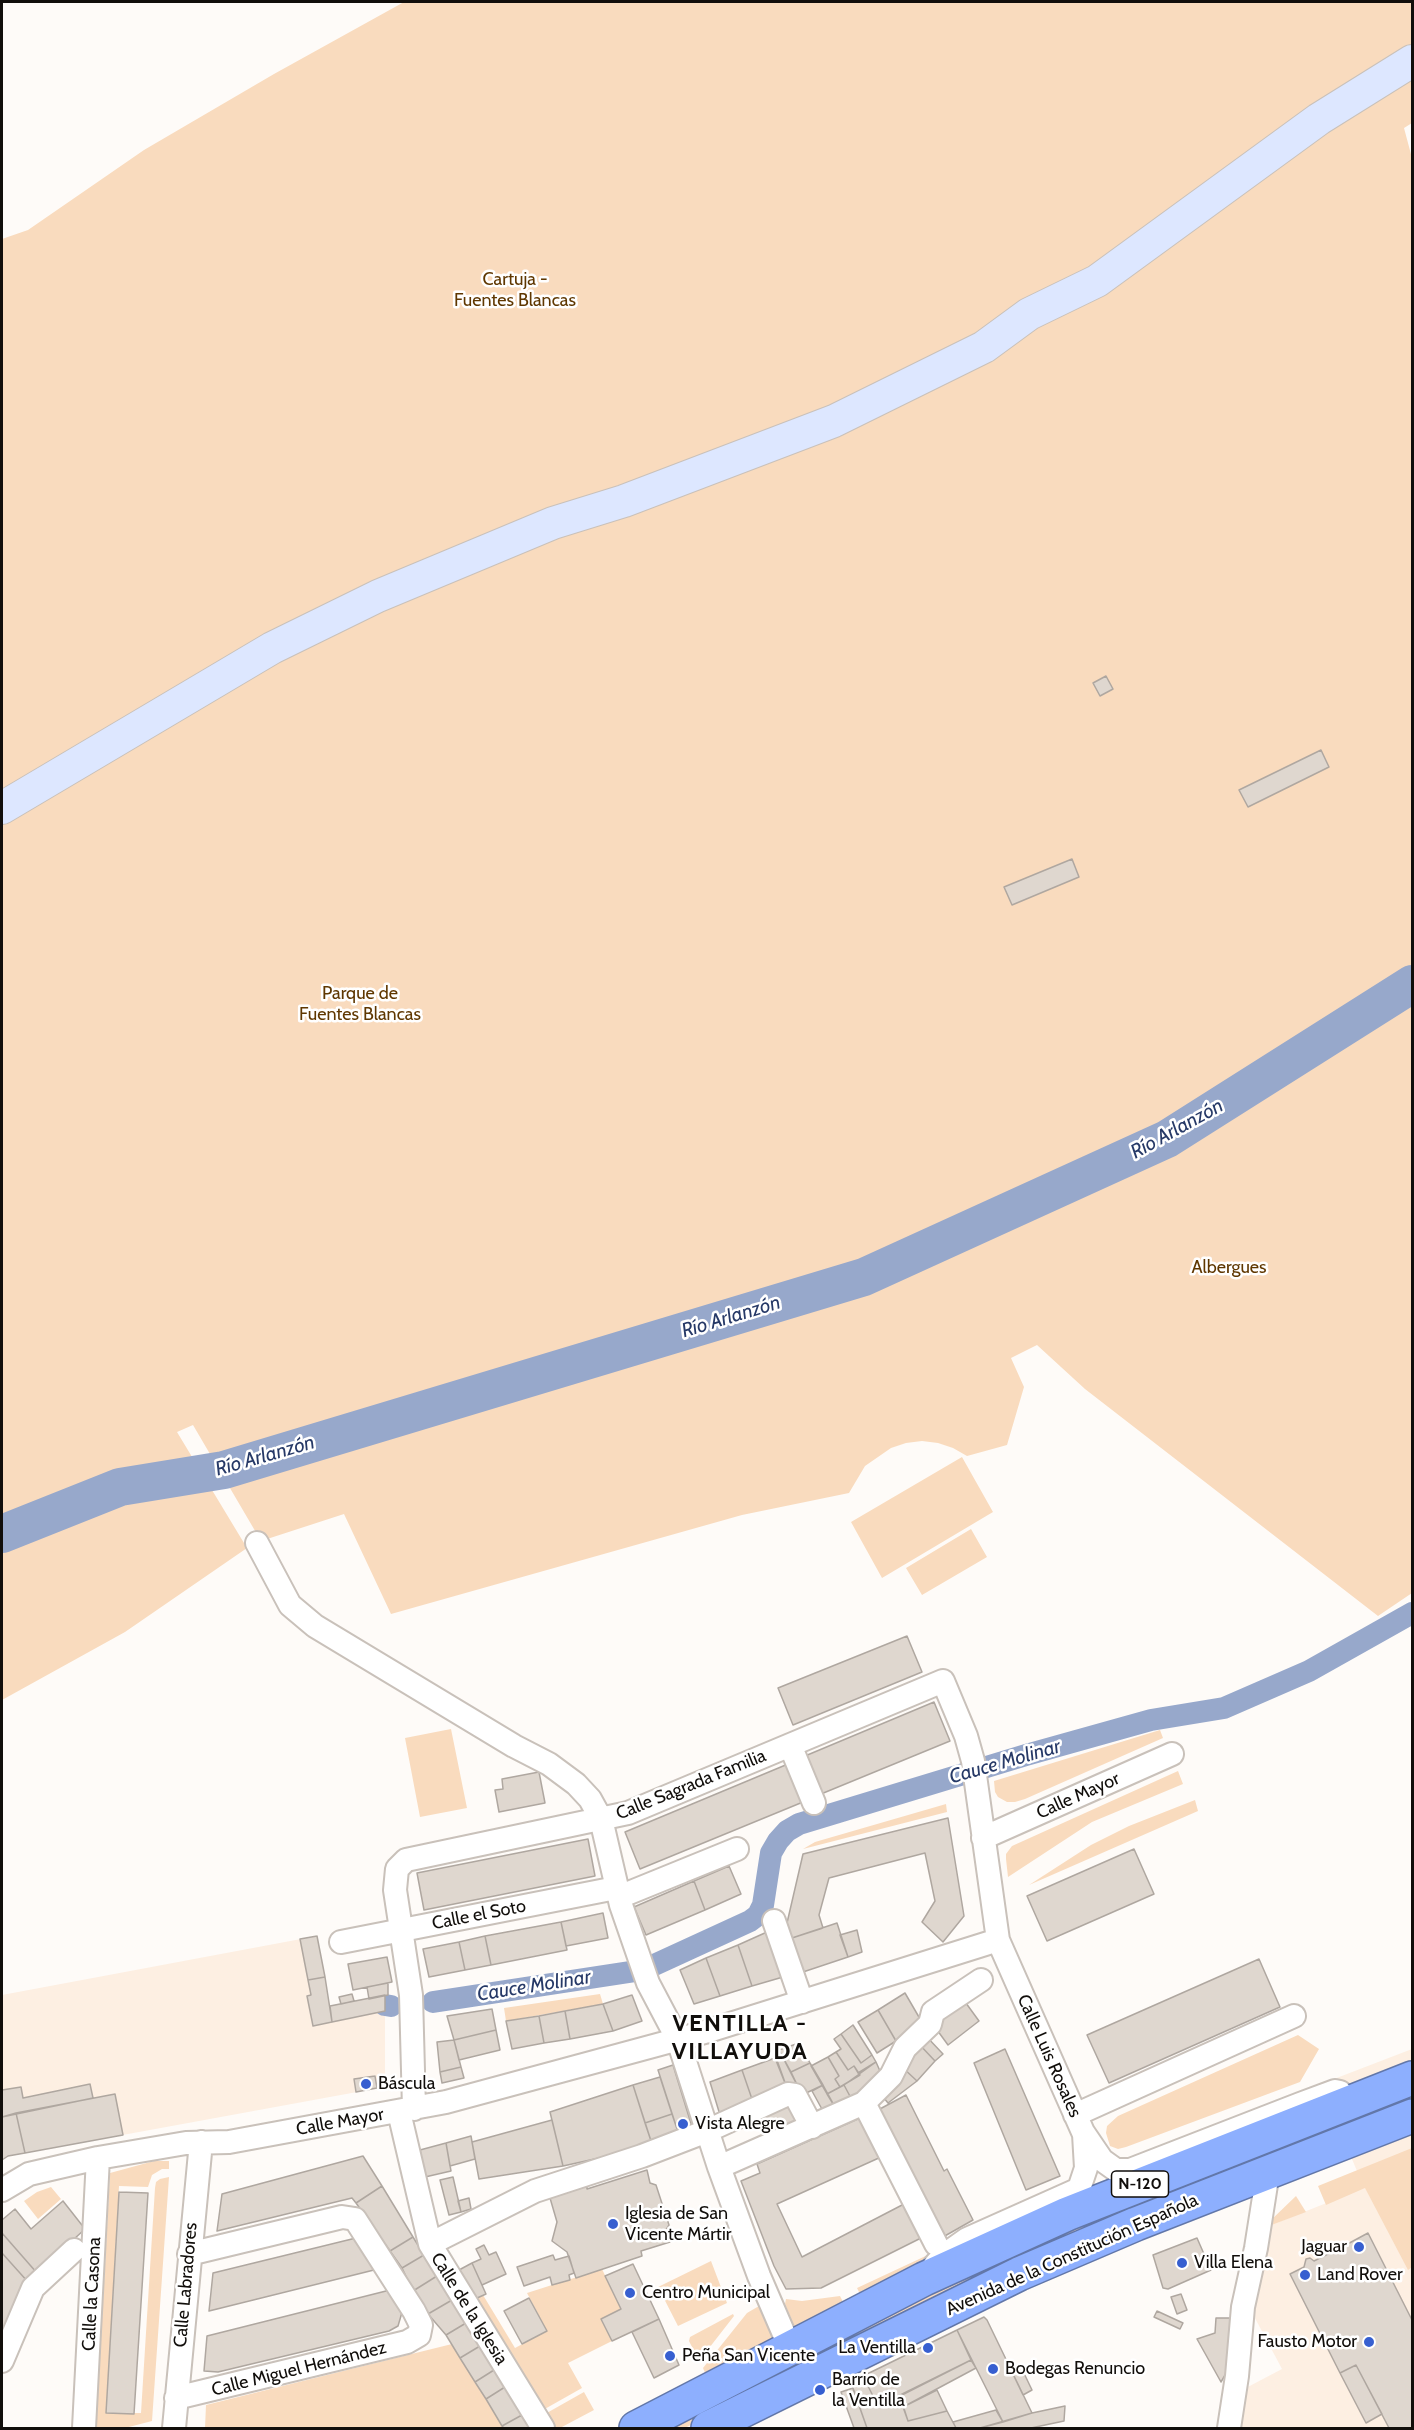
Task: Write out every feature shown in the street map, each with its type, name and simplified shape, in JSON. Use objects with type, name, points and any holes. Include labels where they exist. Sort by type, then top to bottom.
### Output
[{"type":"highway","name":"Avenida de la Constitución Española","points":[[636,2428],[924,2279],[1107,2197],[1413,2078]]},
{"type":"highway","name":"Avenida de la Constitución Española","points":[[708,2428],[1019,2274],[1136,2224],[1413,2116]]},
{"type":"main road","points":[[2,808],[272,648],[378,596],[553,523],[624,501],[834,421],[984,347],[1029,314],[1097,281],[1319,119],[1413,61]]},
{"type":"street","points":[[257,1543],[290,1605],[315,1626],[514,1746],[549,1764],[576,1784],[590,1799],[601,1819],[617,1892],[643,1969],[678,2040],[719,2167],[759,2276],[790,2348]]},
{"type":"street","name":"Calle Sagrada Familia","points":[[397,1869],[406,1860],[414,1857],[628,1813],[943,1681]]},
{"type":"street","name":"Calle Luis Rosales","points":[[943,1681],[966,1736],[973,1761],[998,1940],[1079,2123],[1102,2160],[1116,2170],[1130,2170],[1335,2091],[1349,2093],[1360,2099]]},
{"type":"street","points":[[790,1745],[814,1803]]},
{"type":"street","name":"Calle Mayor","points":[[983,1838],[1172,1754]]},
{"type":"street","name":"Calle el Soto","points":[[341,1942],[617,1892],[737,1849]]},
{"type":"street","name":"Calle de la Iglesia","points":[[397,1869],[395,1890],[412,2003],[406,2111],[429,2244],[543,2428]]},
{"type":"street","points":[[774,1921],[802,2002]]},
{"type":"street","name":"Calle Mayor","points":[[2,2190],[29,2174],[98,2158],[201,2142],[230,2142],[406,2111],[678,2040],[998,1940]]},
{"type":"street","points":[[719,2167],[864,2103],[891,2076],[905,2049],[930,2024],[933,2012],[981,1980]]},
{"type":"street","points":[[1079,2123],[1294,2016]]},
{"type":"street","points":[[429,2244],[535,2191],[642,2156],[707,2131],[790,2094],[797,2098],[812,2127]]},
{"type":"street","points":[[864,2103],[936,2244]]},
{"type":"street","name":"Avenida de la Constitución Española","points":[[924,2279],[943,2256],[967,2239],[1079,2189],[1086,2168],[1079,2123]]},
{"type":"street","name":"Calle Labradores","points":[[174,2428],[201,2142]]},
{"type":"street","name":"Calle la Casona","points":[[84,2428],[98,2158]]},
{"type":"street","points":[[1229,2428],[1237,2376],[1243,2307],[1256,2248],[1268,2172]]},
{"type":"street","name":"Calle Miguel Hernández","points":[[176,2398],[407,2342],[419,2335],[421,2325],[355,2219],[342,2217],[189,2254]]},
{"type":"street","name":"Calle la Casona","points":[[2,2361],[33,2288],[74,2250]]},
{"type":"shaded area","points":[[317,1936],[330,2006],[385,1995],[385,2076],[379,2088],[8,2156],[2,2160],[2,1995]]},
{"type":"shaded area","points":[[1412,2049],[1412,2428],[1238,2428],[1242,2390],[1282,2369],[1248,2305],[1269,2226],[1364,2188],[1321,2084]]},
{"type":"green space","points":[[404,2],[1412,2],[1412,123],[1404,128],[1412,158],[1412,1593],[1378,1616],[1085,1389],[1037,1345],[1011,1358],[1024,1387],[1007,1445],[967,1456],[938,1443],[922,1441],[906,1443],[891,1448],[865,1466],[849,1493],[742,1515],[391,1614],[344,1514],[261,1541],[193,1425],[177,1432],[247,1548],[125,1632],[2,1700],[2,239],[28,230],[144,150]]},
{"type":"green space","points":[[962,1457],[993,1512],[882,1578],[851,1522]]},
{"type":"green space","points":[[971,1529],[987,1557],[922,1595],[906,1568]]},
{"type":"green space","points":[[451,1729],[467,1808],[420,1817],[405,1738]]},
{"type":"green space","points":[[1160,1730],[1163,1738],[1025,1799],[1007,1802],[998,1797],[995,1792],[994,1781]]},
{"type":"green space","points":[[1178,1771],[1183,1784],[1092,1822],[1008,1877],[1006,1854],[1012,1846]]},
{"type":"green space","points":[[1195,1800],[1198,1811],[1029,1885],[1091,1845],[1129,1826]]},
{"type":"green space","points":[[946,1804],[947,1812],[803,1849],[815,1842]]},
{"type":"green space","points":[[600,1994],[603,2004],[506,2021],[504,2008]]},
{"type":"green space","points":[[1298,2035],[1319,2049],[1300,2082],[1126,2147],[1118,2149],[1110,2146],[1106,2133],[1107,2126],[1118,2116]]},
{"type":"green space","points":[[1412,2091],[1412,2105],[685,2428],[658,2428],[1011,2251]]},
{"type":"green space","points":[[1412,2148],[1412,2267],[1408,2270],[1365,2188],[1326,2205],[1318,2186]]},
{"type":"green space","points":[[154,2161],[169,2161],[169,2169],[162,2169],[152,2175],[148,2187],[119,2186],[106,2413],[141,2413],[155,2188],[156,2182],[169,2177],[152,2421],[125,2428],[96,2428],[110,2173]]},
{"type":"green space","points":[[51,2187],[61,2199],[38,2219],[24,2201],[37,2192]]},
{"type":"green space","points":[[1296,2196],[1306,2212],[1269,2226],[1270,2221]]},
{"type":"green space","points":[[947,2246],[914,2270],[861,2296],[857,2288]]},
{"type":"green space","points":[[711,2261],[727,2303],[678,2326],[658,2287]]},
{"type":"green space","points":[[602,2269],[621,2309],[601,2319],[612,2341],[568,2363],[582,2388],[543,2410],[475,2299],[483,2295],[515,2348],[547,2331],[527,2293]]},
{"type":"green space","points":[[840,2296],[844,2304],[795,2328],[785,2304],[786,2299],[802,2301]]},
{"type":"green space","points":[[759,2306],[773,2338],[706,2375],[703,2368],[747,2313]]},
{"type":"green space","points":[[733,2314],[734,2316],[699,2361],[689,2341],[690,2337]]},
{"type":"green space","points":[[452,2344],[504,2428],[205,2428],[206,2405]]},
{"type":"green space","points":[[584,2392],[594,2410],[560,2428],[554,2428],[545,2414]]},
{"type":"building","points":[[1106,676],[1113,689],[1100,696],[1093,683]]},
{"type":"building","points":[[1321,750],[1329,767],[1248,807],[1239,790]]},
{"type":"building","points":[[1072,859],[1079,877],[1012,905],[1004,887]]},
{"type":"building","points":[[907,1636],[922,1672],[793,1725],[778,1688]]},
{"type":"building","points":[[934,1702],[950,1741],[821,1794],[805,1756]]},
{"type":"building","points":[[788,1764],[803,1802],[640,1869],[625,1832]]},
{"type":"building","points":[[539,1772],[545,1803],[499,1812],[495,1790],[503,1789],[502,1779]]},
{"type":"building","points":[[948,1818],[964,1916],[943,1942],[922,1922],[935,1901],[925,1853],[829,1878],[819,1915],[823,1928],[792,1938],[787,1923],[803,1854]]},
{"type":"building","points":[[588,1839],[595,1876],[424,1910],[417,1873]]},
{"type":"building","points":[[1134,1849],[1154,1894],[1047,1941],[1027,1896]]},
{"type":"building","points":[[729,1866],[741,1894],[705,1910],[694,1881]]},
{"type":"building","points":[[694,1881],[705,1910],[646,1935],[634,1907]]},
{"type":"building","points":[[603,1913],[608,1938],[566,1946],[561,1922]]},
{"type":"building","points":[[561,1922],[567,1950],[491,1965],[485,1936]]},
{"type":"building","points":[[837,1923],[848,1957],[803,1972],[792,1938]]},
{"type":"building","points":[[857,1930],[862,1952],[848,1957],[840,1935]]},
{"type":"building","points":[[767,1932],[783,1977],[752,1986],[738,1945]]},
{"type":"building","points":[[317,1936],[325,1977],[308,1980],[300,1939]]},
{"type":"building","points":[[485,1936],[491,1965],[465,1970],[459,1942]]},
{"type":"building","points":[[459,1942],[465,1970],[429,1977],[423,1949]]},
{"type":"building","points":[[738,1945],[752,1986],[720,1996],[706,1958]]},
{"type":"building","points":[[387,1957],[392,1982],[353,1990],[348,1964]]},
{"type":"building","points":[[706,1958],[720,1996],[694,2004],[680,1970]]},
{"type":"building","points":[[1259,1959],[1280,2007],[1109,2083],[1087,2035]]},
{"type":"building","points":[[325,1977],[332,2022],[313,2026],[307,1996],[311,1995],[308,1980]]},
{"type":"building","points":[[388,1983],[388,1995],[369,1999],[367,1987]]},
{"type":"building","points":[[905,1993],[923,2024],[896,2041],[878,2010]]},
{"type":"building","points":[[352,1994],[354,2001],[341,2004],[339,1997]]},
{"type":"building","points":[[385,1995],[385,2011],[332,2022],[330,2006]]},
{"type":"building","points":[[632,1995],[642,2021],[613,2031],[603,2004]]},
{"type":"building","points":[[963,1999],[979,2021],[948,2045],[932,2023]]},
{"type":"building","points":[[603,2004],[613,2031],[570,2039],[565,2011]]},
{"type":"building","points":[[492,2009],[496,2030],[454,2040],[447,2016]]},
{"type":"building","points":[[878,2010],[896,2041],[877,2053],[858,2022]]},
{"type":"building","points":[[565,2011],[570,2039],[544,2043],[539,2016]]},
{"type":"building","points":[[539,2016],[544,2043],[512,2049],[506,2021]]},
{"type":"building","points":[[853,2025],[872,2055],[861,2063],[841,2034]]},
{"type":"building","points":[[496,2030],[500,2050],[459,2060],[454,2040]]},
{"type":"building","points":[[841,2034],[861,2063],[872,2055],[876,2062],[858,2073],[854,2066],[848,2070],[836,2052],[841,2049],[834,2039]]},
{"type":"building","points":[[925,2035],[943,2054],[935,2061],[918,2043]]},
{"type":"building","points":[[454,2040],[461,2067],[440,2072],[437,2042]]},
{"type":"building","points":[[799,2043],[810,2063],[791,2072],[779,2050]]},
{"type":"building","points":[[918,2043],[935,2061],[917,2081],[902,2067]]},
{"type":"building","points":[[1005,2049],[1060,2176],[1026,2190],[974,2063]]},
{"type":"building","points":[[779,2050],[797,2085],[787,2088],[774,2052]]},
{"type":"building","points":[[836,2052],[848,2070],[854,2066],[860,2075],[840,2087],[835,2079],[839,2076],[828,2057]]},
{"type":"building","points":[[828,2057],[839,2076],[835,2079],[840,2087],[827,2094],[811,2066]]},
{"type":"building","points":[[775,2058],[787,2088],[753,2102],[742,2070]]},
{"type":"building","points":[[876,2062],[884,2080],[852,2100],[844,2085]]},
{"type":"building","points":[[810,2063],[823,2085],[802,2095],[791,2072]]},
{"type":"building","points":[[673,2065],[693,2130],[679,2135],[658,2070]]},
{"type":"building","points":[[461,2067],[464,2078],[442,2083],[440,2072]]},
{"type":"building","points":[[902,2067],[917,2081],[888,2103],[879,2092]]},
{"type":"building","points":[[742,2070],[753,2102],[720,2115],[710,2082]]},
{"type":"building","name":"Báscula","points":[[375,2076],[377,2088],[356,2092],[354,2079]]},
{"type":"building","points":[[660,2077],[672,2114],[645,2123],[633,2085]]},
{"type":"building","points":[[90,2084],[93,2098],[2,2117],[2,2090],[21,2087],[23,2098]]},
{"type":"building","points":[[633,2085],[652,2144],[640,2149],[563,2166],[550,2112]]},
{"type":"building","points":[[823,2085],[835,2107],[823,2111],[812,2091]]},
{"type":"building","points":[[844,2085],[852,2100],[835,2107],[827,2094]]},
{"type":"building","points":[[115,2094],[123,2135],[25,2153],[16,2113]]},
{"type":"building","points":[[906,2095],[944,2171],[947,2169],[973,2220],[943,2237],[878,2110]]},
{"type":"building","points":[[792,2100],[800,2121],[770,2132],[762,2112]]},
{"type":"building","points":[[16,2113],[25,2153],[8,2156],[2,2160],[2,2117]]},
{"type":"building","points":[[672,2114],[679,2135],[652,2144],[645,2123]]},
{"type":"building","points":[[862,2117],[881,2157],[777,2204],[802,2257],[904,2204],[921,2238],[821,2288],[786,2289],[774,2266],[741,2181],[760,2173],[757,2164]]},
{"type":"building","points":[[552,2120],[563,2166],[479,2179],[472,2142]]},
{"type":"building","points":[[471,2136],[475,2159],[450,2166],[446,2143]]},
{"type":"building","points":[[446,2143],[451,2171],[425,2177],[420,2150]]},
{"type":"building","points":[[363,2156],[382,2186],[356,2203],[352,2198],[217,2231],[222,2194]]},
{"type":"building","name":"Iglesia de San Vicente Mártir","points":[[647,2170],[650,2183],[656,2185],[669,2225],[666,2230],[670,2242],[641,2251],[642,2256],[576,2278],[567,2252],[552,2241],[557,2222],[550,2198]]},
{"type":"building","points":[[453,2177],[461,2212],[449,2215],[440,2180]]},
{"type":"building","points":[[382,2186],[413,2237],[390,2251],[356,2203]]},
{"type":"building","points":[[119,2192],[148,2193],[134,2414],[106,2413]]},
{"type":"building","points":[[469,2198],[471,2209],[461,2212],[458,2201]]},
{"type":"building","points":[[63,2201],[85,2229],[37,2273],[2,2233],[2,2220],[15,2209],[31,2229]]},
{"type":"building","points":[[2,2233],[37,2273],[28,2282],[2,2253]]},
{"type":"building","name":"Fausto Motor","points":[[1368,2233],[1412,2320],[1412,2428],[1389,2428],[1356,2365],[1340,2373],[1290,2274],[1304,2267],[1306,2259],[1310,2258],[1314,2261],[1328,2254],[1333,2245],[1342,2247]]},
{"type":"building","points":[[413,2237],[424,2255],[402,2268],[390,2251]]},
{"type":"building","points":[[356,2238],[378,2269],[209,2311],[213,2273]]},
{"type":"building","name":"Villa Elena","points":[[1197,2238],[1211,2270],[1168,2289],[1163,2288],[1153,2255]]},
{"type":"building","points":[[484,2245],[489,2255],[496,2252],[506,2274],[482,2285],[472,2263],[481,2259],[476,2249]]},
{"type":"building","points":[[2,2253],[28,2282],[2,2342]]},
{"type":"building","points":[[424,2255],[437,2276],[413,2291],[402,2268]]},
{"type":"building","points":[[553,2255],[555,2260],[569,2256],[574,2273],[569,2275],[570,2280],[552,2285],[550,2277],[524,2286],[517,2267]]},
{"type":"building","points":[[472,2263],[486,2294],[475,2299],[459,2270]]},
{"type":"building","name":"Centro Municipal","points":[[633,2264],[659,2319],[612,2341],[601,2319],[621,2309],[605,2276]]},
{"type":"building","points":[[437,2276],[452,2300],[428,2314],[413,2291]]},
{"type":"building","points":[[390,2290],[403,2309],[398,2326],[389,2331],[218,2372],[204,2371],[207,2336]]},
{"type":"building","points":[[1181,2294],[1187,2310],[1177,2314],[1171,2297]]},
{"type":"building","points":[[529,2298],[547,2331],[522,2344],[504,2311]]},
{"type":"building","points":[[452,2300],[466,2323],[446,2335],[428,2314]]},
{"type":"building","points":[[1157,2311],[1183,2323],[1180,2329],[1154,2317]]},
{"type":"building","name":"Bodegas Renuncio","points":[[984,2317],[1032,2413],[1003,2422],[957,2330]]},
{"type":"building","points":[[1216,2318],[1232,2318],[1228,2370],[1221,2382],[1197,2339],[1215,2333]]},
{"type":"building","points":[[659,2319],[679,2365],[654,2378],[632,2332]]},
{"type":"building","points":[[466,2323],[480,2346],[460,2358],[446,2335]]},
{"type":"building","points":[[957,2330],[971,2360],[878,2406],[863,2376]]},
{"type":"building","points":[[480,2346],[494,2370],[475,2382],[460,2358]]},
{"type":"building","points":[[971,2360],[976,2368],[903,2407],[900,2396]]},
{"type":"building","points":[[1020,2365],[1032,2390],[1023,2395],[1011,2370]]},
{"type":"building","points":[[1356,2365],[1382,2414],[1366,2423],[1340,2373]]},
{"type":"building","points":[[494,2370],[505,2387],[486,2399],[475,2382]]},
{"type":"building","points":[[863,2376],[878,2406],[900,2396],[908,2421],[947,2411],[956,2428],[867,2428],[851,2383]]},
{"type":"building","points":[[505,2387],[522,2415],[502,2426],[486,2399]]},
{"type":"building","points":[[853,2388],[867,2428],[854,2428],[841,2392]]},
{"type":"building","points":[[937,2390],[947,2411],[908,2421],[903,2407]]},
{"type":"building","points":[[1065,2406],[1064,2421],[1031,2428],[980,2428],[1032,2413]]},
{"type":"building","points":[[996,2410],[1003,2422],[980,2428],[956,2428],[953,2422]]},
{"type":"building","points":[[522,2415],[530,2428],[504,2428],[502,2426]]},
{"type":"waterway","name":"Río Arlanzón","points":[[2,1534],[120,1487],[224,1470],[864,1277],[1167,1139],[1412,984]]},
{"type":"waterway","name":"Cauce Molinar","points":[[652,1966],[750,1921],[758,1915],[763,1905],[771,1853],[787,1831],[799,1824],[1026,1755],[1151,1720],[1224,1708],[1309,1671],[1412,1613]]},
{"type":"waterway","name":"Cauce Molinar","points":[[433,2002],[636,1971]]},
{"type":"waterway","name":"Cauce Molinar","points":[[385,2005],[391,2006]]},
{"type":"place","name":"Báscula","points":[[366,2084]]},
{"type":"place","name":"Vista Alegre","points":[[683,2124]]},
{"type":"place","name":"Iglesia de San Vicente Mártir","points":[[613,2224]]},
{"type":"place","name":"Jaguar","points":[[1359,2247]]},
{"type":"place","name":"Villa Elena","points":[[1182,2263]]},
{"type":"place","name":"Land Rover","points":[[1305,2275]]},
{"type":"place","name":"Centro Municipal","points":[[630,2293]]},
{"type":"place","name":"Fausto Motor","points":[[1369,2342]]},
{"type":"place","name":"La Ventilla","points":[[928,2348]]},
{"type":"place","name":"Peña San Vicente","points":[[670,2356]]},
{"type":"place","name":"Bodegas Renuncio","points":[[993,2369]]},
{"type":"place","name":"Barrio de la Ventilla","points":[[820,2390]]},
{"type":"district","name":"VENTILLA - VILLAYUDA","points":[[740,2038]]},
{"type":"park label","name":"Cartuja - Fuentes Blancas","points":[[515,290]]},
{"type":"park label","name":"Parque de Fuentes Blancas","points":[[360,1004]]},
{"type":"park label","name":"Albergues","points":[[1229,1268]]}]
